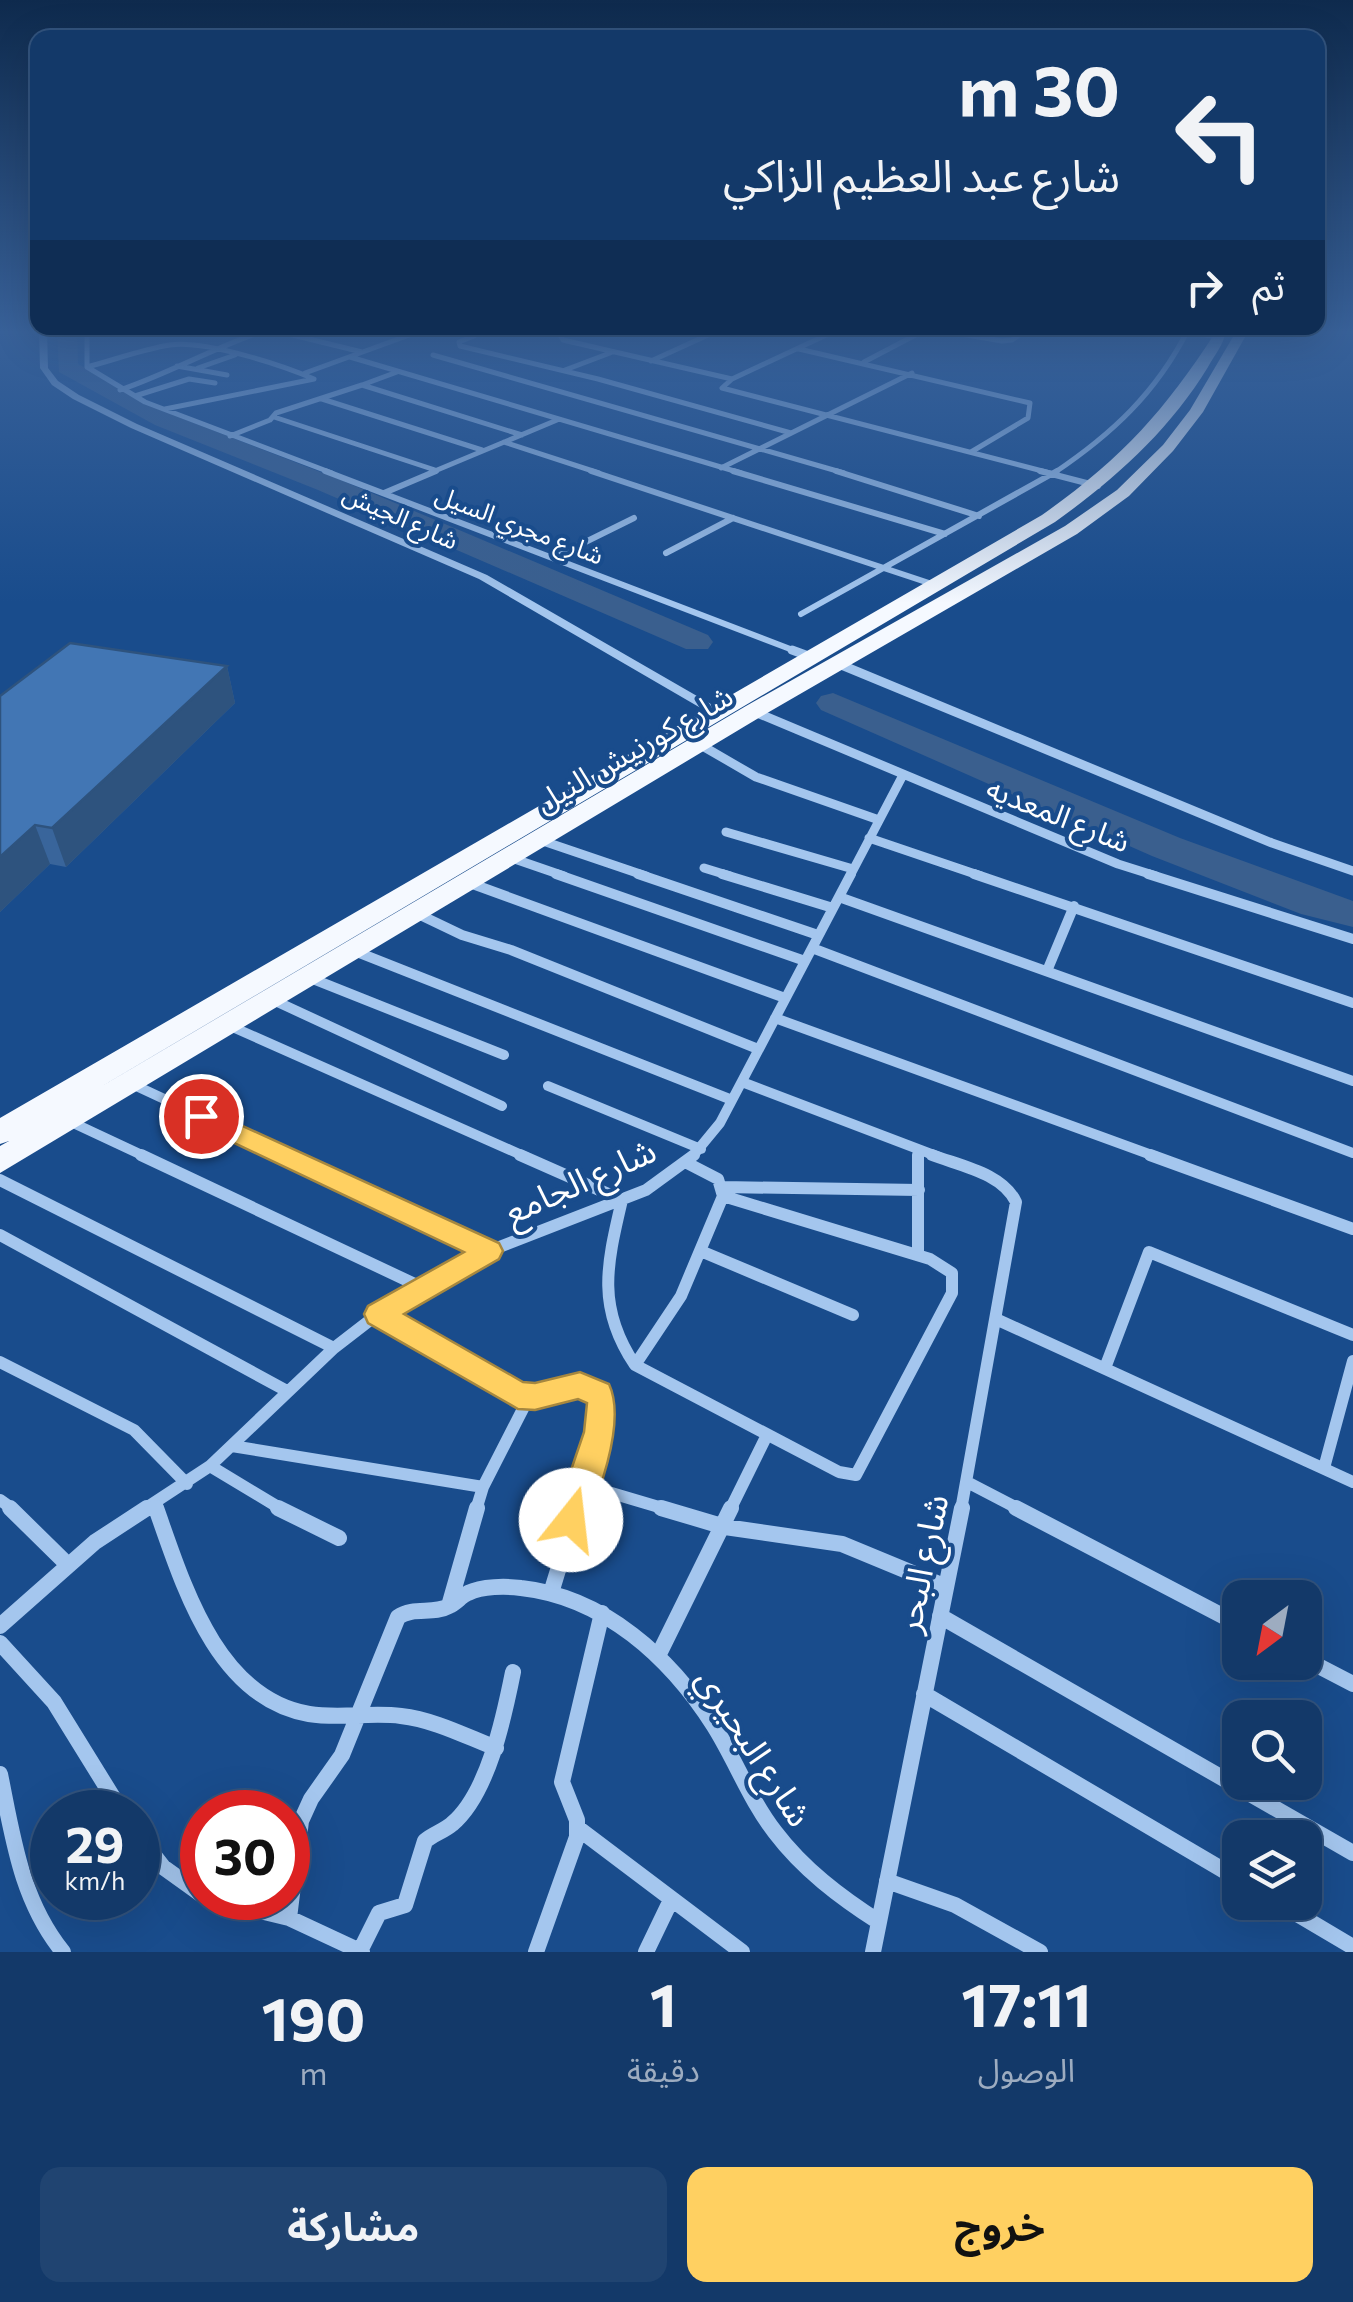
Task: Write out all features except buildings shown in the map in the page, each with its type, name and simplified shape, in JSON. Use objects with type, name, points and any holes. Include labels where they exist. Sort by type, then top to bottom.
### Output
[{"type":"highway","name":"شارع كورنيش النيل","points":[[0,1132],[716,711],[1031,532],[1098,486],[1166,421]]},
{"type":"highway","name":"شارع كورنيش النيل","points":[[0,1160],[537,839],[1099,511],[1154,463],[1178,421]]},
{"type":"street","name":"شارع الجيش","points":[[125,421],[483,577],[716,711]]},
{"type":"street","name":"شارع مجري السيل","points":[[192,421],[811,656]]},
{"type":"street","points":[[230,436],[265,421]]},
{"type":"street","points":[[286,421],[436,471]]},
{"type":"street","points":[[391,421],[483,451]]},
{"type":"street","points":[[480,421],[522,434]]},
{"type":"street","points":[[383,493],[553,421]]},
{"type":"street","points":[[565,421],[945,534]]},
{"type":"street","points":[[666,421],[979,516]]},
{"type":"street","points":[[747,421],[791,433]]},
{"type":"street","points":[[721,468],[816,421]]},
{"type":"street","points":[[847,421],[1098,486]]},
{"type":"street","points":[[971,452],[1023,421]]},
{"type":"street","points":[[801,614],[1057,475],[1122,421]]},
{"type":"street","points":[[504,442],[936,586]]},
{"type":"street","points":[[553,558],[634,518]]},
{"type":"street","points":[[666,553],[733,518]]},
{"type":"street","points":[[839,664],[1254,836],[1353,871]]},
{"type":"street","name":"شارع المعديه","points":[[754,711],[1118,864],[1353,939]]},
{"type":"street","points":[[699,744],[756,777],[879,820]]},
{"type":"street","name":"شارع الجامع","points":[[0,1626],[67,1564],[210,1466],[286,1391],[378,1314],[489,1251],[622,1200],[657,1184],[687,1163],[701,1149],[732,1100],[903,775]]},
{"type":"street","points":[[726,832],[853,870]]},
{"type":"street","points":[[869,838],[1353,1003]]},
{"type":"street","points":[[537,839],[818,935]]},
{"type":"street","points":[[508,857],[805,961]]},
{"type":"street","points":[[704,868],[836,902],[1047,971],[1353,1080]]},
{"type":"street","points":[[466,881],[786,998]]},
{"type":"street","points":[[1047,971],[1074,906]]},
{"type":"street","points":[[414,912],[462,935],[511,950],[758,1050]]},
{"type":"street","points":[[812,948],[1353,1153]]},
{"type":"street","points":[[351,950],[732,1100]]},
{"type":"street","points":[[308,976],[504,1056]]},
{"type":"street","points":[[270,998],[502,1106]]},
{"type":"street","points":[[775,1018],[1353,1230]]},
{"type":"street","points":[[227,1024],[622,1200],[605,1273],[605,1294],[625,1350],[635,1365],[839,1472],[856,1474],[952,1293],[952,1273],[942,1264],[918,1255],[723,1192]]},
{"type":"street","points":[[742,1082],[918,1150],[918,1255]]},
{"type":"street","points":[[129,1083],[489,1251]]},
{"type":"street","points":[[548,1086],[701,1149]]},
{"type":"street","points":[[67,1120],[422,1287]]},
{"type":"street","name":"شارع البحر","points":[[873,1952],[968,1482],[1016,1202],[1010,1187],[918,1150]]},
{"type":"street","points":[[635,1365],[682,1296],[703,1252],[723,1192],[718,1179],[687,1163]]},
{"type":"street","points":[[0,1180],[334,1348]]},
{"type":"street","points":[[723,1192],[918,1190]]},
{"type":"street","points":[[0,1235],[286,1391]]},
{"type":"street","points":[[703,1252],[853,1315]]},
{"type":"street","points":[[1105,1368],[1149,1252],[1353,1334]]},
{"type":"street","points":[[378,1314],[510,1391],[529,1397],[580,1385],[598,1394],[602,1402],[599,1432],[551,1593]]},
{"type":"street","points":[[998,1320],[1353,1482]]},
{"type":"street","points":[[1324,1468],[1353,1361]]},
{"type":"street","points":[[0,1362],[134,1430],[187,1484]]},
{"type":"street","points":[[448,1607],[484,1486],[529,1397]]},
{"type":"street","points":[[658,1656],[767,1434]]},
{"type":"street","points":[[232,1446],[484,1486]]},
{"type":"street","points":[[210,1466],[281,1511],[339,1538]]},
{"type":"street","points":[[968,1482],[1222,1616]]},
{"type":"street","points":[[581,1484],[725,1526],[842,1544],[946,1588]]},
{"type":"street","points":[[0,1500],[24,1518],[67,1564]]},
{"type":"street","points":[[155,1504],[216,1642],[249,1686],[274,1702],[302,1712],[419,1719],[496,1748]]},
{"type":"street","name":"شارع البحيري","points":[[357,1716],[394,1624],[411,1608],[448,1607],[475,1590],[520,1588],[551,1593],[602,1613],[658,1656],[709,1719],[766,1820],[792,1854],[851,1905],[879,1922]]},
{"type":"street","points":[[536,1952],[578,1842],[578,1829],[562,1782],[602,1613]]},
{"type":"street","points":[[940,1616],[1353,1853]]},
{"type":"street","points":[[0,1643],[52,1696],[110,1790]]},
{"type":"street","points":[[1322,1668],[1353,1684]]},
{"type":"street","points":[[293,1920],[361,1951],[379,1913],[405,1905],[425,1841],[458,1818],[496,1748],[513,1672]]},
{"type":"street","points":[[924,1694],[1222,1869]]},
{"type":"street","points":[[310,1801],[342,1755],[357,1716]]},
{"type":"street","points":[[0,1774],[26,1892],[43,1927],[63,1952]]},
{"type":"street","points":[[578,1829],[742,1952]]},
{"type":"street","points":[[160,1863],[180,1879]]},
{"type":"street","points":[[887,1881],[955,1905],[1040,1952]]},
{"type":"street","points":[[646,1952],[670,1900]]},
{"type":"street","points":[[1307,1920],[1353,1947]]},
{"type":"waterway","points":[[167,421],[327,484],[697,642]]},
{"type":"waterway","points":[[833,703],[1166,847],[1316,905],[1353,914]]},
{"type":"route","points":[[201,1116],[489,1251],[378,1314],[518,1395],[535,1397],[580,1385],[598,1394],[602,1402],[599,1432],[571,1520]]}]
